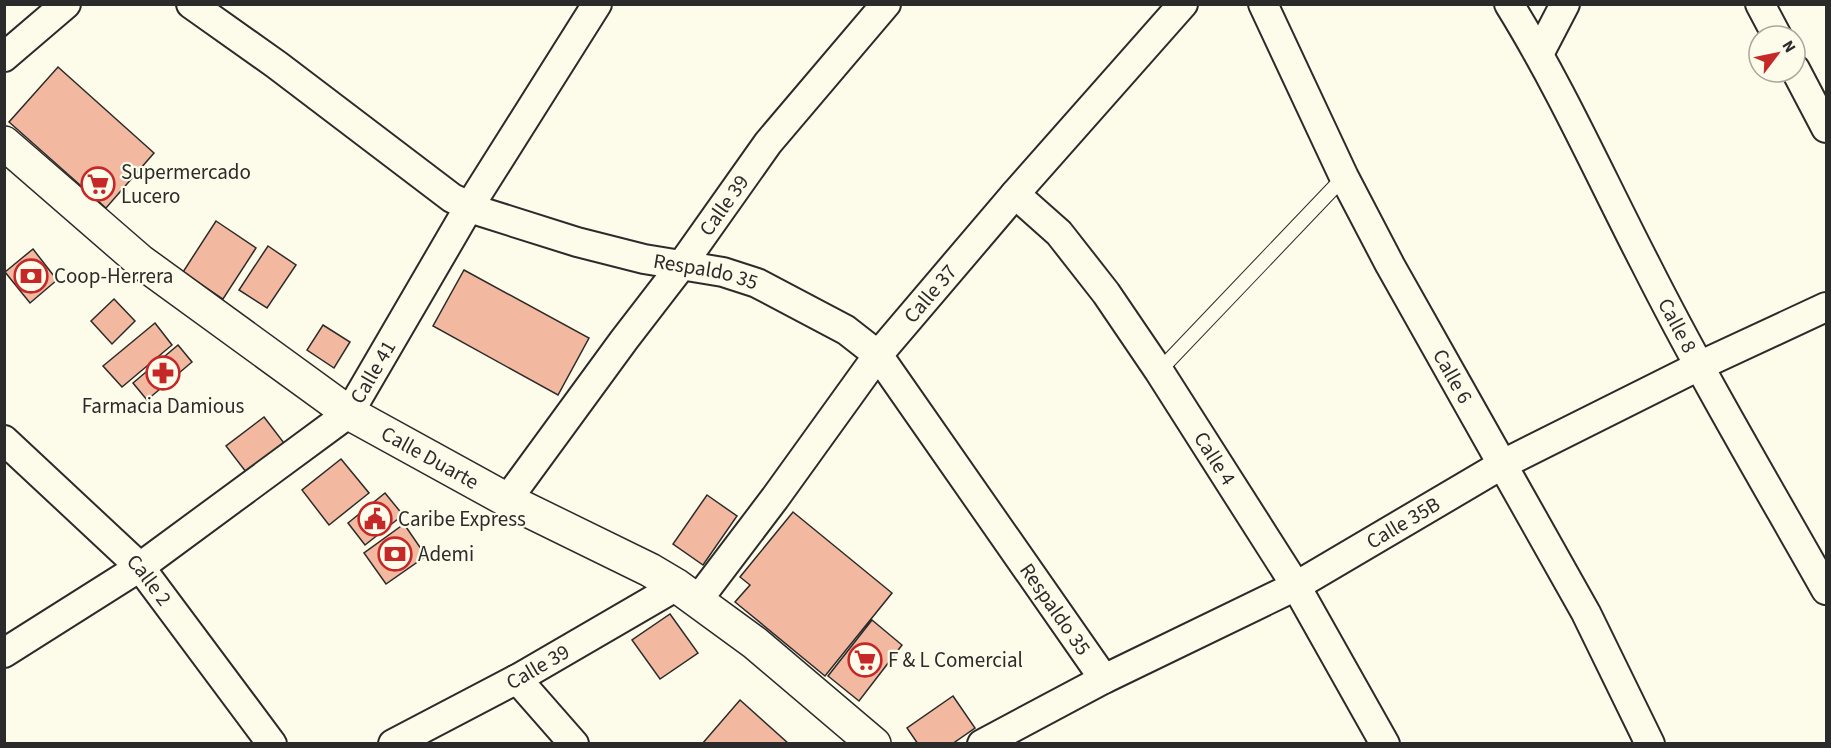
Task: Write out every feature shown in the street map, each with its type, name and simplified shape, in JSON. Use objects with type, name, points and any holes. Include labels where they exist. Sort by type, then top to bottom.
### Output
[{"type":"street","points":[[4,57],[66,4]]},
{"type":"street","name":"Respaldo 35","points":[[191,4],[278,65],[438,189],[469,207],[577,242],[644,259],[723,272],[757,283],[846,330],[878,355],[1104,679]]},
{"type":"street","name":"Calle 39","points":[[507,500],[681,266],[768,142],[886,4]]},
{"type":"street","name":"Calle 37","points":[[687,593],[775,498],[878,355],[1015,194],[1183,4]]},
{"type":"street","name":"Calle 6","points":[[1263,4],[1344,177],[1390,265],[1586,614],[1650,744]]},
{"type":"street","name":"Calle 8","points":[[1509,4],[1539,54],[1699,366],[1827,590]]},
{"type":"street","points":[[1539,54],[1565,4]]},
{"type":"street","points":[[1760,4],[1771,24]]},
{"type":"street","name":"Calle 41","points":[[4,653],[140,567],[349,413],[469,207],[595,5]]},
{"type":"street","points":[[1803,84],[1827,128]]},
{"type":"street","name":"Calle Duarte","points":[[4,143],[140,261],[349,413],[507,500],[650,570],[687,593],[755,643],[874,744]]},
{"type":"street","name":"Calle 4","points":[[1015,194],[1059,233],[1106,293],[1159,371],[1296,586],[1385,744]]},
{"type":"street","name":"Calle 35B","points":[[982,744],[1104,679],[1296,586],[1503,464],[1699,366],[1827,307]]},
{"type":"street","name":"Calle 2","points":[[4,440],[140,567],[272,744]]},
{"type":"street","name":"Calle 39","points":[[393,744],[687,593]]},
{"type":"street","points":[[517,679],[574,744]]},
{"type":"lane","points":[[1159,371],[1344,177]]},
{"type":"building","points":[[58,67],[154,153],[106,208],[9,122]]},
{"type":"building","points":[[216,221],[256,248],[223,299],[183,272]]},
{"type":"building","points":[[268,246],[296,265],[267,308],[239,290]]},
{"type":"building","name":"Coop-Herrera","points":[[33,249],[57,280],[30,303],[5,272]]},
{"type":"building","points":[[464,270],[589,338],[558,395],[433,326]]},
{"type":"building","points":[[114,299],[135,321],[112,344],[91,321]]},
{"type":"building","points":[[155,323],[172,345],[122,387],[103,366]]},
{"type":"building","points":[[323,325],[350,342],[334,368],[307,350]]},
{"type":"building","name":"Farmacia Damious","points":[[178,345],[192,362],[147,400],[133,383]]},
{"type":"building","points":[[264,417],[284,443],[246,472],[226,446]]},
{"type":"building","points":[[341,459],[369,493],[329,525],[302,490]]},
{"type":"building","name":"Caribe Express","points":[[385,493],[403,515],[365,545],[348,523]]},
{"type":"building","points":[[707,495],[737,516],[703,565],[673,544]]},
{"type":"building","points":[[793,512],[892,593],[825,676],[735,602],[750,585],[740,577]]},
{"type":"building","name":"Ademi","points":[[404,524],[426,556],[386,584],[364,553]]},
{"type":"building","points":[[670,614],[698,653],[660,679],[632,640]]},
{"type":"building","name":"F & L Comercial","points":[[872,620],[902,645],[859,701],[828,676]]},
{"type":"building","points":[[953,696],[975,728],[952,744],[918,744],[907,728]]},
{"type":"building","points":[[740,700],[789,744],[702,744]]},
{"type":"place","name":"Supermercado Lucero","points":[[98,184]]},
{"type":"place","name":"Coop-Herrera","points":[[31,276]]},
{"type":"place","name":"Farmacia Damious","points":[[163,373]]},
{"type":"place","name":"Caribe Express","points":[[375,519]]},
{"type":"place","name":"Ademi","points":[[395,554]]},
{"type":"place","name":"F & L Comercial","points":[[865,660]]}]
